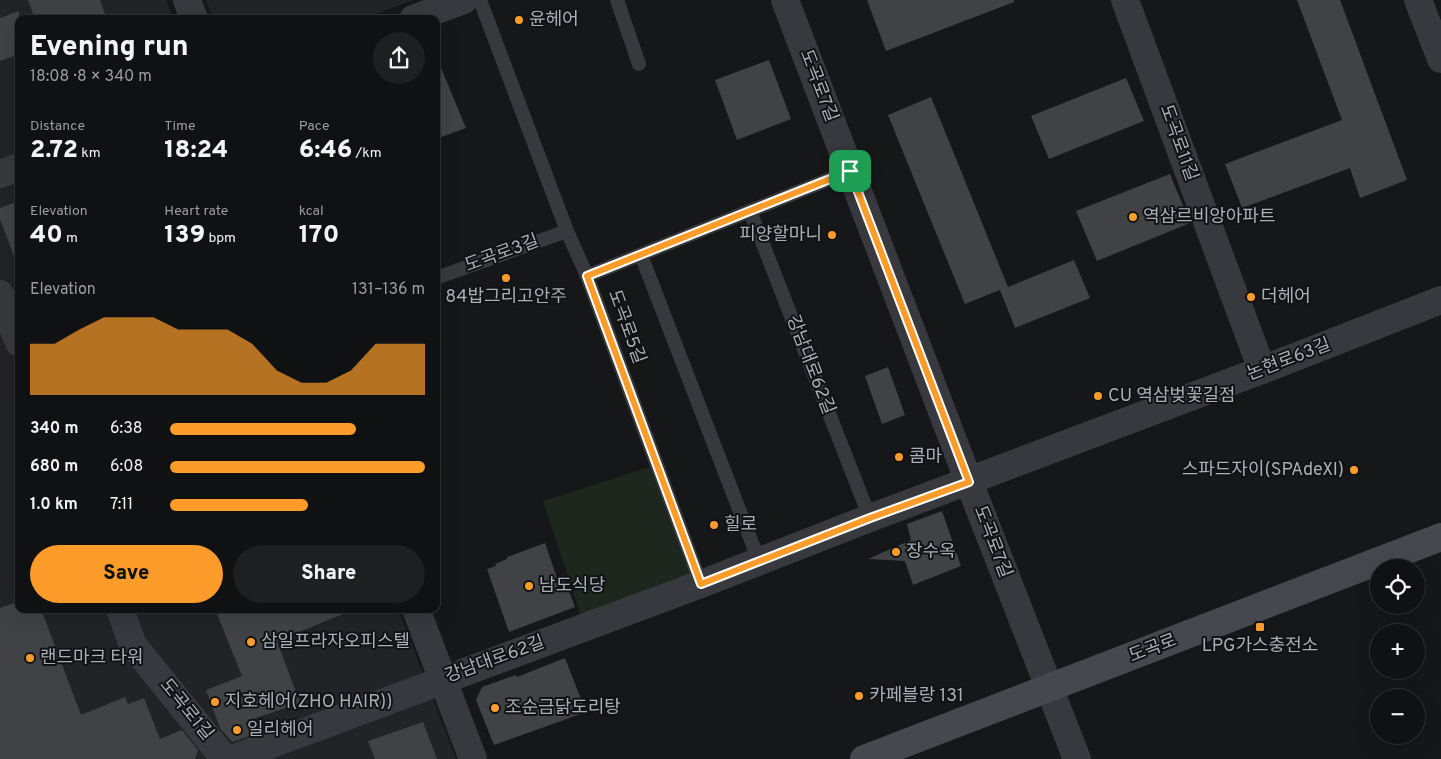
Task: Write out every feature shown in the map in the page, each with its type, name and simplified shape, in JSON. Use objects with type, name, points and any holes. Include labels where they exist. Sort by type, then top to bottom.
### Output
[{"type":"main road","name":"도곡로","points":[[864,759],[1441,537]]},
{"type":"street","points":[[187,0],[193,15]]},
{"type":"street","points":[[424,15],[464,0]]},
{"type":"street","name":"도곡로7길","points":[[786,0],[969,482],[1077,759]]},
{"type":"street","name":"도곡로11길","points":[[1125,0],[1262,370]]},
{"type":"street","points":[[1418,0],[1441,59]]},
{"type":"street","points":[[0,174],[15,168]]},
{"type":"street","points":[[0,294],[15,333]]},
{"type":"street","name":"논현로63길","points":[[969,482],[1441,300]]},
{"type":"street","name":"강남대로62길","points":[[232,759],[969,482]]},
{"type":"street","name":"도곡로1길","points":[[121,613],[133,645],[225,759]]},
{"type":"street","points":[[418,613],[473,759]]},
{"type":"lane","name":"도곡로5길","points":[[480,0],[567,231],[587,276],[701,584]]},
{"type":"lane","points":[[617,0],[640,64]]},
{"type":"lane","points":[[587,276],[850,171]]},
{"type":"lane","name":"강남대로62길","points":[[750,211],[870,518]]},
{"type":"lane","name":"도곡로3길","points":[[440,277],[567,231]]},
{"type":"lane","points":[[641,255],[759,561]]},
{"type":"shaded area","points":[[0,0],[166,0],[172,15],[15,15],[15,613],[400,613],[456,759],[0,759]]},
{"type":"shaded area","points":[[206,0],[413,0],[374,15],[212,15]]},
{"type":"shaded area","points":[[650,467],[692,580],[582,619],[543,501]]},
{"type":"building","points":[[28,0],[100,0],[106,15],[34,15]]},
{"type":"building","points":[[867,0],[1014,0],[1014,2],[886,51]]},
{"type":"building","points":[[1297,0],[1340,0],[1407,180],[1360,198],[1350,168],[1242,208],[1225,164],[1342,120]]},
{"type":"building","points":[[19,11],[19,15],[15,15],[15,55],[0,61],[0,18]]},
{"type":"building","points":[[769,60],[791,119],[737,140],[715,80]]},
{"type":"building","points":[[440,66],[466,128],[440,138]]},
{"type":"building","points":[[1126,78],[1144,121],[1049,159],[1031,116]]},
{"type":"building","points":[[931,97],[1008,287],[1074,260],[1090,298],[1015,328],[1000,290],[965,304],[888,115]]},
{"type":"building","name":"역삼르비앙아파트","points":[[1170,174],[1190,223],[1097,261],[1076,211]]},
{"type":"building","points":[[15,202],[15,259],[0,219],[0,208]]},
{"type":"building","points":[[888,367],[905,415],[882,424],[865,376]]},
{"type":"building","points":[[942,511],[961,566],[913,585],[905,561],[868,559],[911,540],[907,524]]},
{"type":"building","points":[[545,543],[557,578],[563,575],[575,607],[509,632],[487,569],[496,566],[495,564],[507,559],[507,557]]},
{"type":"building","points":[[15,602],[15,613],[43,613],[81,715],[125,697],[128,704],[144,698],[160,739],[182,730],[198,750],[195,759],[0,759],[0,608]]},
{"type":"building","points":[[217,613],[346,613],[277,641],[300,703],[250,720],[255,734],[232,742],[220,728],[206,690],[242,676]]},
{"type":"building","points":[[565,658],[586,712],[494,745],[476,700],[482,687],[516,675],[517,677]]},
{"type":"building","points":[[423,722],[437,759],[375,759],[368,741]]},
{"type":"place","name":"윤헤어","points":[[519,20]]},
{"type":"place","name":"역삼르비앙아파트","points":[[1133,217]]},
{"type":"place","name":"피양할마니","points":[[832,235]]},
{"type":"place","name":"84밥그리고안주","points":[[506,278]]},
{"type":"place","name":"더헤어","points":[[1251,297]]},
{"type":"place","name":"CU 역삼벚꽃길점","points":[[1098,396]]},
{"type":"place","name":"콤마","points":[[899,457]]},
{"type":"place","name":"스파드자이(SPAdeXI)","points":[[1354,470]]},
{"type":"place","name":"힐로","points":[[714,525]]},
{"type":"place","name":"장수옥","points":[[896,552]]},
{"type":"place","name":"남도식당","points":[[529,586]]},
{"type":"place","name":"LPG가스충전소","points":[[1260,627]]},
{"type":"place","name":"삼일프라자오피스텔","points":[[251,642]]},
{"type":"place","name":"랜드마크 타워","points":[[30,658]]},
{"type":"place","name":"카페블랑 131","points":[[859,696]]},
{"type":"place","name":"지호헤어(ZHO HAIR))","points":[[215,702]]},
{"type":"place","name":"조순금닭도리탕","points":[[495,708]]},
{"type":"place","name":"일리헤어","points":[[237,730]]},
{"type":"route","points":[[850,171],[969,482],[870,518],[701,584],[587,276],[850,171]]}]
